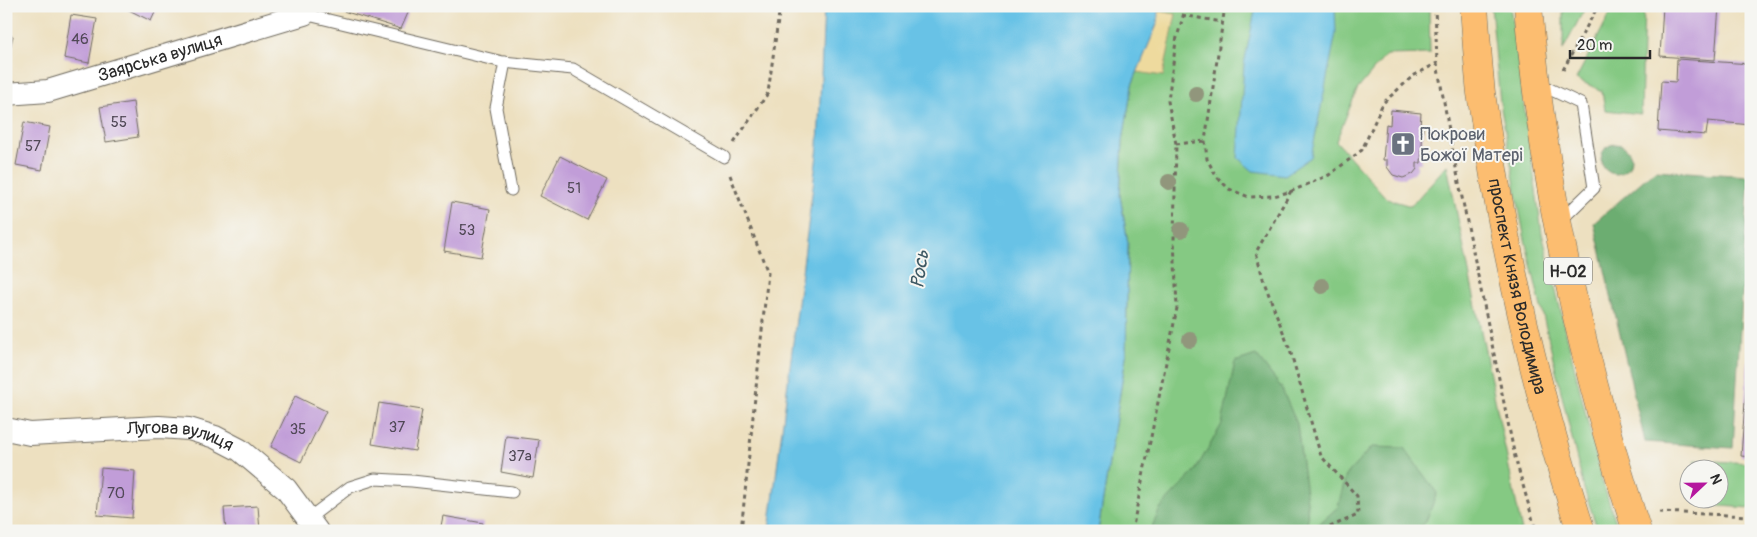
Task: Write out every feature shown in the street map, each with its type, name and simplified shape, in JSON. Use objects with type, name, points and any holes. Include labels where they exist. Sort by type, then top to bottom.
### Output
[{"type":"main road","name":"проспект Князя Володимира","points":[[1474,6],[1481,91],[1501,217],[1531,354],[1581,531]]},
{"type":"main road","name":"Н-02","points":[[1528,6],[1535,83],[1557,224],[1606,427],[1637,531]]},
{"type":"street","name":"Заярська вулиця","points":[[6,94],[48,91],[305,10]]},
{"type":"street","name":"Лугова вулиця","points":[[6,429],[30,434],[159,427],[189,429],[215,436],[240,450],[286,489],[313,524]]},
{"type":"lane","points":[[305,10],[505,62],[573,69],[724,157]]},
{"type":"lane","points":[[505,62],[496,108],[511,190]]},
{"type":"lane","points":[[1535,83],[1581,104],[1594,188],[1557,224]]},
{"type":"lane","points":[[313,524],[350,487],[375,480],[412,481],[512,492]]},
{"type":"path","points":[[741,531],[768,273],[724,157],[768,93],[780,6]]},
{"type":"path","points":[[1132,531],[1177,308],[1174,239],[1176,144],[1168,101],[1176,41],[1182,14],[1186,6]]},
{"type":"path","points":[[1225,6],[1206,141],[1207,159],[1216,176],[1229,189],[1249,197],[1274,196],[1292,191],[1329,175],[1362,150],[1383,103],[1413,76],[1437,63]]},
{"type":"path","points":[[1435,6],[1437,63],[1455,167],[1515,457],[1536,531]]},
{"type":"path","points":[[1562,71],[1598,6]]},
{"type":"path","points":[[1182,14],[1222,22]]},
{"type":"path","points":[[1176,144],[1206,141]]},
{"type":"path","points":[[1292,191],[1256,252],[1264,282],[1290,350],[1322,456],[1357,496],[1358,515],[1320,531]]},
{"type":"path","points":[[1656,512],[1751,516]]},
{"type":"green space","points":[[1158,6],[1429,6],[1430,54],[1386,55],[1357,90],[1336,141],[1387,199],[1411,206],[1447,165],[1522,531],[1098,531],[1126,356],[1128,243],[1120,196],[1123,141],[1132,85],[1158,22]]},
{"type":"green space","points":[[1491,6],[1510,6],[1542,233],[1602,481],[1619,531],[1598,531],[1584,489],[1524,235],[1500,103]]},
{"type":"green space","points":[[1563,6],[1586,6],[1563,50]]},
{"type":"green space","points":[[1614,6],[1644,6],[1641,114],[1605,110],[1602,91],[1576,79]]},
{"type":"green space","points":[[1616,144],[1627,148],[1631,159],[1627,170],[1616,174],[1605,170],[1601,159],[1605,148]]},
{"type":"green space","points":[[1655,170],[1749,176],[1733,448],[1645,442],[1594,223]]},
{"type":"green space","points":[[1256,355],[1281,387],[1297,424],[1307,502],[1308,531],[1150,531],[1161,507],[1195,471],[1222,424],[1235,362]]},
{"type":"green space","points":[[1372,447],[1404,448],[1437,493],[1426,521],[1418,531],[1311,531],[1338,507],[1346,475]]},
{"type":"green space","points":[[1730,462],[1751,463],[1751,508],[1730,507]]},
{"type":"sand","points":[[1158,11],[1176,14],[1163,76],[1137,72],[1158,22]]},
{"type":"water","name":"Рось","points":[[824,6],[1158,6],[1158,22],[1132,85],[1123,141],[1120,196],[1128,243],[1126,356],[1098,531],[769,531],[818,147]]},
{"type":"water","points":[[1256,6],[1335,6],[1336,33],[1311,157],[1285,175],[1253,171],[1238,158],[1244,64]]},
{"type":"building","points":[[121,6],[158,6],[151,21]]},
{"type":"building","points":[[342,6],[411,6],[401,29],[340,10]]},
{"type":"building","points":[[1663,6],[1719,6],[1715,60],[1660,56]]},
{"type":"building","points":[[71,15],[97,19],[89,63],[64,58]]},
{"type":"building","points":[[6,34],[13,36],[7,62],[6,62]]},
{"type":"building","points":[[1677,59],[1751,64],[1751,125],[1708,121],[1706,135],[1658,131],[1661,81],[1676,82]]},
{"type":"building","points":[[133,102],[138,137],[106,142],[100,107]]},
{"type":"building","name":"Покрови Божої Матері","points":[[1391,110],[1421,113],[1420,127],[1423,127],[1421,163],[1417,163],[1417,169],[1413,174],[1403,178],[1393,175],[1387,167],[1387,160],[1383,160],[1386,124],[1390,125]]},
{"type":"building","points":[[24,122],[50,127],[42,170],[16,165]]},
{"type":"building","points":[[560,156],[607,180],[587,220],[540,196]]},
{"type":"building","points":[[452,202],[490,209],[481,257],[444,251]]},
{"type":"building","points":[[1749,349],[1751,349],[1751,457],[1741,456]]},
{"type":"building","points":[[295,396],[326,411],[301,462],[271,447]]},
{"type":"building","points":[[379,403],[422,410],[415,451],[372,444]]},
{"type":"building","points":[[506,436],[539,440],[533,478],[501,472]]},
{"type":"building","points":[[101,468],[135,471],[132,518],[97,515]]},
{"type":"building","points":[[258,506],[260,531],[226,531],[224,508]]},
{"type":"building","points":[[443,516],[483,523],[482,531],[440,531]]},
{"type":"place","name":"Покрови Божої Матері","points":[[1403,144]]}]
